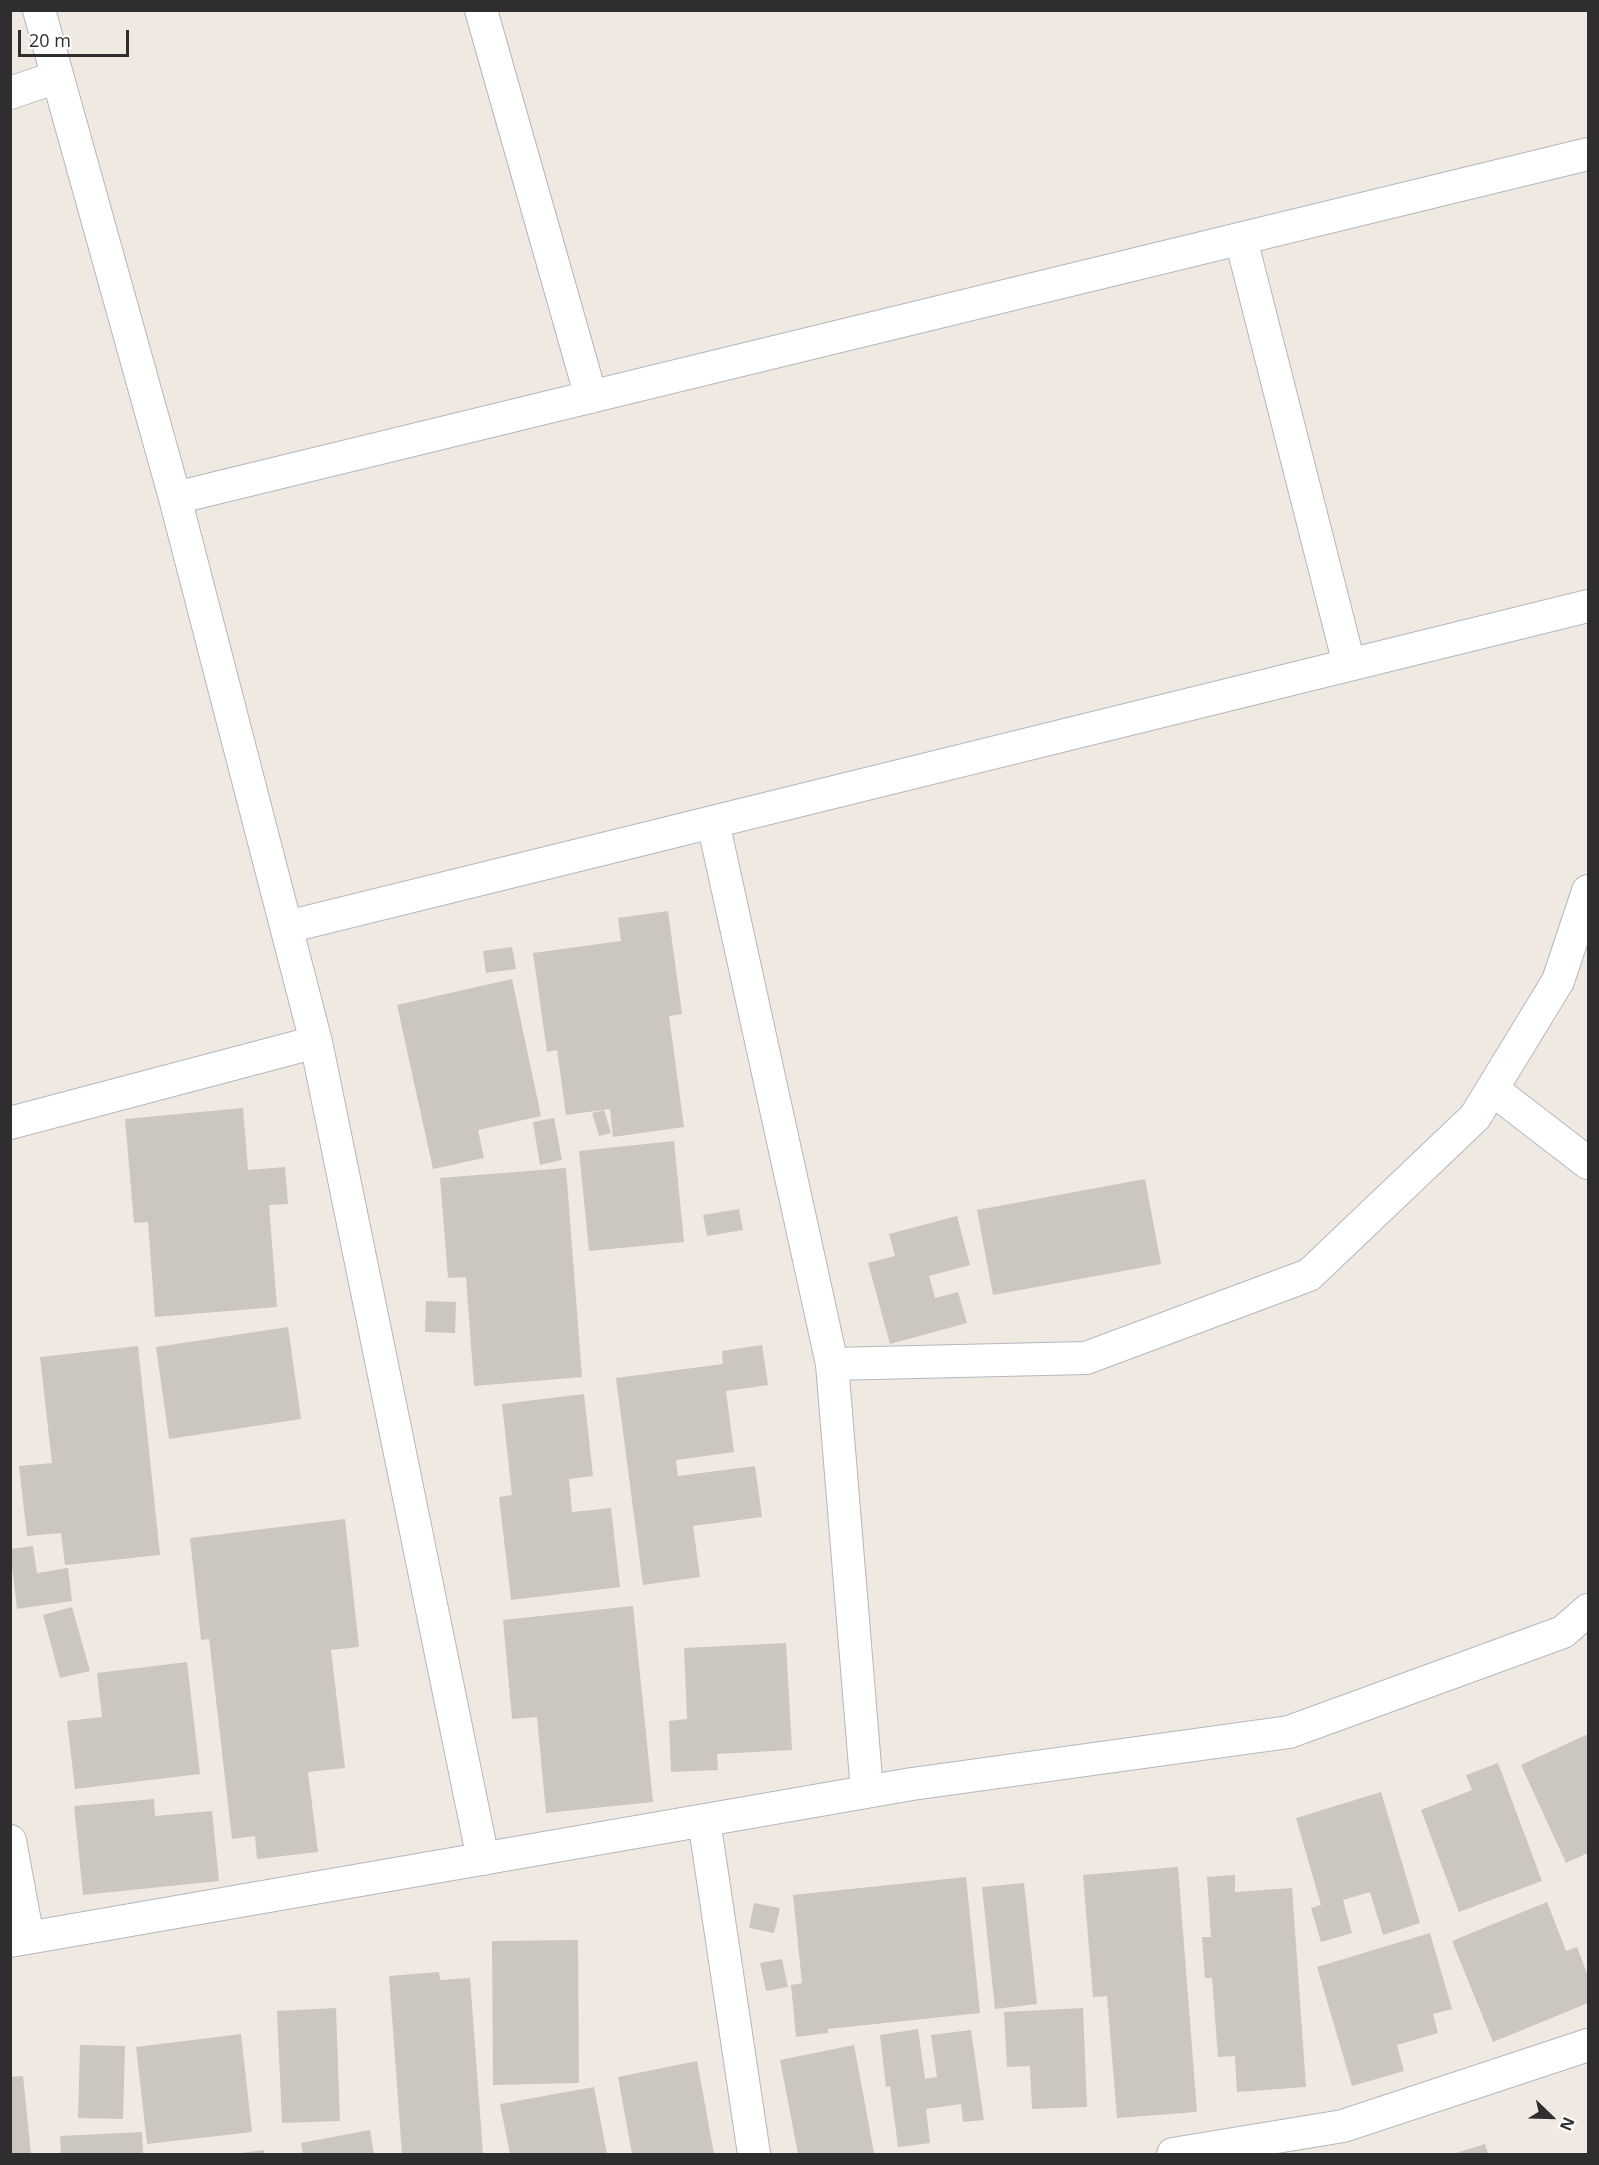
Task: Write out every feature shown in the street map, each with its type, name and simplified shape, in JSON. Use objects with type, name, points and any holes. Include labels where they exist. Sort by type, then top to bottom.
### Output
[{"type":"street","points":[[39,10],[175,498],[316,1042],[483,1859]]},
{"type":"street","points":[[482,10],[591,397]]},
{"type":"street","points":[[10,93],[57,77]]},
{"type":"street","points":[[175,498],[1588,154]]},
{"type":"street","points":[[1240,239],[1349,664]]},
{"type":"street","points":[[287,927],[1588,606]]},
{"type":"street","points":[[713,822],[832,1364],[867,1791]]},
{"type":"street","points":[[832,1364],[1086,1358],[1309,1275],[1475,1118],[1558,981],[1588,891]]},
{"type":"street","points":[[10,1123],[316,1042]]},
{"type":"street","points":[[1492,1089],[1588,1163]]},
{"type":"street","points":[[10,1841],[19,1940],[867,1791],[1289,1732],[1563,1632],[1588,1610]]},
{"type":"street","points":[[704,1820],[754,2154]]},
{"type":"street","points":[[1173,2154],[1343,2126],[1588,2044]]},
{"type":"building","points":[[668,911],[682,1014],[669,1016],[684,1127],[613,1137],[610,1109],[566,1115],[557,1050],[547,1052],[533,953],[621,941],[618,918]]},
{"type":"building","points":[[512,947],[516,969],[486,973],[483,951]]},
{"type":"building","points":[[512,979],[541,1116],[478,1130],[484,1158],[433,1169],[397,1005]]},
{"type":"building","points":[[243,1108],[248,1170],[285,1167],[288,1204],[269,1205],[277,1307],[155,1317],[148,1222],[134,1223],[125,1119]]},
{"type":"building","points":[[604,1110],[611,1133],[599,1136],[592,1113]]},
{"type":"building","points":[[554,1118],[562,1160],[540,1165],[533,1122]]},
{"type":"building","points":[[674,1141],[684,1242],[589,1251],[579,1151]]},
{"type":"building","points":[[566,1168],[582,1377],[474,1386],[466,1277],[448,1278],[440,1178]]},
{"type":"building","points":[[1145,1179],[1161,1264],[993,1295],[977,1210]]},
{"type":"building","points":[[739,1209],[743,1230],[707,1236],[703,1215]]},
{"type":"building","points":[[957,1216],[970,1265],[929,1276],[935,1298],[958,1292],[967,1323],[890,1344],[868,1263],[895,1256],[889,1234]]},
{"type":"building","points":[[426,1301],[456,1302],[455,1333],[425,1332]]},
{"type":"building","points":[[288,1327],[301,1419],[169,1439],[156,1347]]},
{"type":"building","points":[[762,1345],[768,1385],[726,1391],[734,1452],[676,1460],[678,1476],[755,1466],[762,1517],[693,1526],[700,1577],[643,1585],[616,1378],[723,1364],[722,1351]]},
{"type":"building","points":[[138,1346],[160,1555],[65,1565],[61,1533],[27,1536],[19,1466],[52,1463],[40,1357]]},
{"type":"building","points":[[584,1394],[593,1476],[569,1479],[572,1512],[611,1508],[620,1587],[511,1600],[499,1497],[512,1495],[502,1404]]},
{"type":"building","points":[[345,1519],[359,1647],[331,1650],[345,1768],[308,1772],[318,1852],[257,1859],[255,1836],[232,1839],[209,1639],[201,1640],[190,1538]]},
{"type":"building","points":[[33,1546],[37,1573],[68,1568],[72,1601],[17,1609],[10,1549]]},
{"type":"building","points":[[633,1606],[653,1802],[546,1813],[537,1717],[512,1719],[503,1620]]},
{"type":"building","points":[[72,1607],[90,1671],[60,1678],[43,1615]]},
{"type":"building","points":[[786,1643],[792,1750],[717,1754],[718,1770],[671,1772],[669,1721],[687,1719],[684,1648]]},
{"type":"building","points":[[187,1662],[200,1774],[75,1789],[67,1721],[102,1717],[97,1673]]},
{"type":"building","points":[[1588,1734],[1588,1853],[1566,1863],[1521,1765]]},
{"type":"building","points":[[1498,1763],[1542,1881],[1459,1912],[1421,1810],[1472,1790],[1466,1775]]},
{"type":"building","points":[[1381,1792],[1420,1923],[1383,1935],[1370,1892],[1343,1900],[1352,1933],[1321,1942],[1311,1908],[1321,1905],[1296,1818]]},
{"type":"building","points":[[154,1799],[155,1816],[212,1811],[219,1881],[83,1895],[74,1806]]},
{"type":"building","points":[[1178,1867],[1197,2112],[1117,2118],[1107,1996],[1093,1997],[1083,1875]]},
{"type":"building","points":[[1235,1875],[1235,1892],[1292,1888],[1306,2087],[1237,2092],[1235,2056],[1218,2057],[1212,1978],[1205,1978],[1202,1937],[1211,1937],[1207,1877]]},
{"type":"building","points":[[966,1877],[980,2013],[828,2029],[828,2033],[796,2037],[791,1985],[802,1983],[793,1895]]},
{"type":"building","points":[[1024,1883],[1037,2004],[995,2009],[982,1887]]},
{"type":"building","points":[[1547,1902],[1566,1951],[1577,1947],[1588,1976],[1588,2003],[1493,2042],[1452,1941]]},
{"type":"building","points":[[754,1903],[780,1908],[774,1933],[749,1928]]},
{"type":"building","points":[[1430,1933],[1452,2009],[1433,2014],[1438,2033],[1397,2045],[1404,2071],[1352,2086],[1317,1967]]},
{"type":"building","points":[[578,1940],[579,2083],[493,2085],[492,1941]]},
{"type":"building","points":[[782,1959],[788,1987],[766,1991],[760,1963]]},
{"type":"building","points":[[439,1972],[440,1980],[470,1978],[483,2154],[402,2154],[389,1976]]},
{"type":"building","points":[[336,2008],[340,2121],[282,2123],[277,2011]]},
{"type":"building","points":[[1083,2008],[1087,2107],[1032,2109],[1030,2066],[1007,2067],[1004,2012]]},
{"type":"building","points":[[918,2029],[925,2079],[937,2077],[931,2035],[971,2030],[984,2120],[963,2122],[961,2104],[926,2109],[930,2143],[898,2147],[890,2086],[886,2087],[880,2035]]},
{"type":"building","points":[[241,2034],[252,2132],[147,2144],[136,2047]]},
{"type":"building","points":[[80,2045],[125,2046],[123,2119],[78,2118]]},
{"type":"building","points":[[854,2045],[874,2153],[798,2154],[780,2060]]},
{"type":"building","points":[[697,2061],[714,2154],[632,2154],[618,2077]]},
{"type":"building","points":[[23,2076],[31,2154],[10,2154],[10,2077]]},
{"type":"building","points":[[594,2087],[607,2154],[510,2154],[500,2104]]},
{"type":"building","points":[[370,2130],[374,2154],[303,2154],[301,2143]]},
{"type":"building","points":[[142,2132],[143,2154],[61,2154],[60,2136]]},
{"type":"building","points":[[1485,2144],[1488,2154],[1453,2154]]},
{"type":"building","points":[[264,2150],[264,2154],[241,2154],[241,2153]]}]
